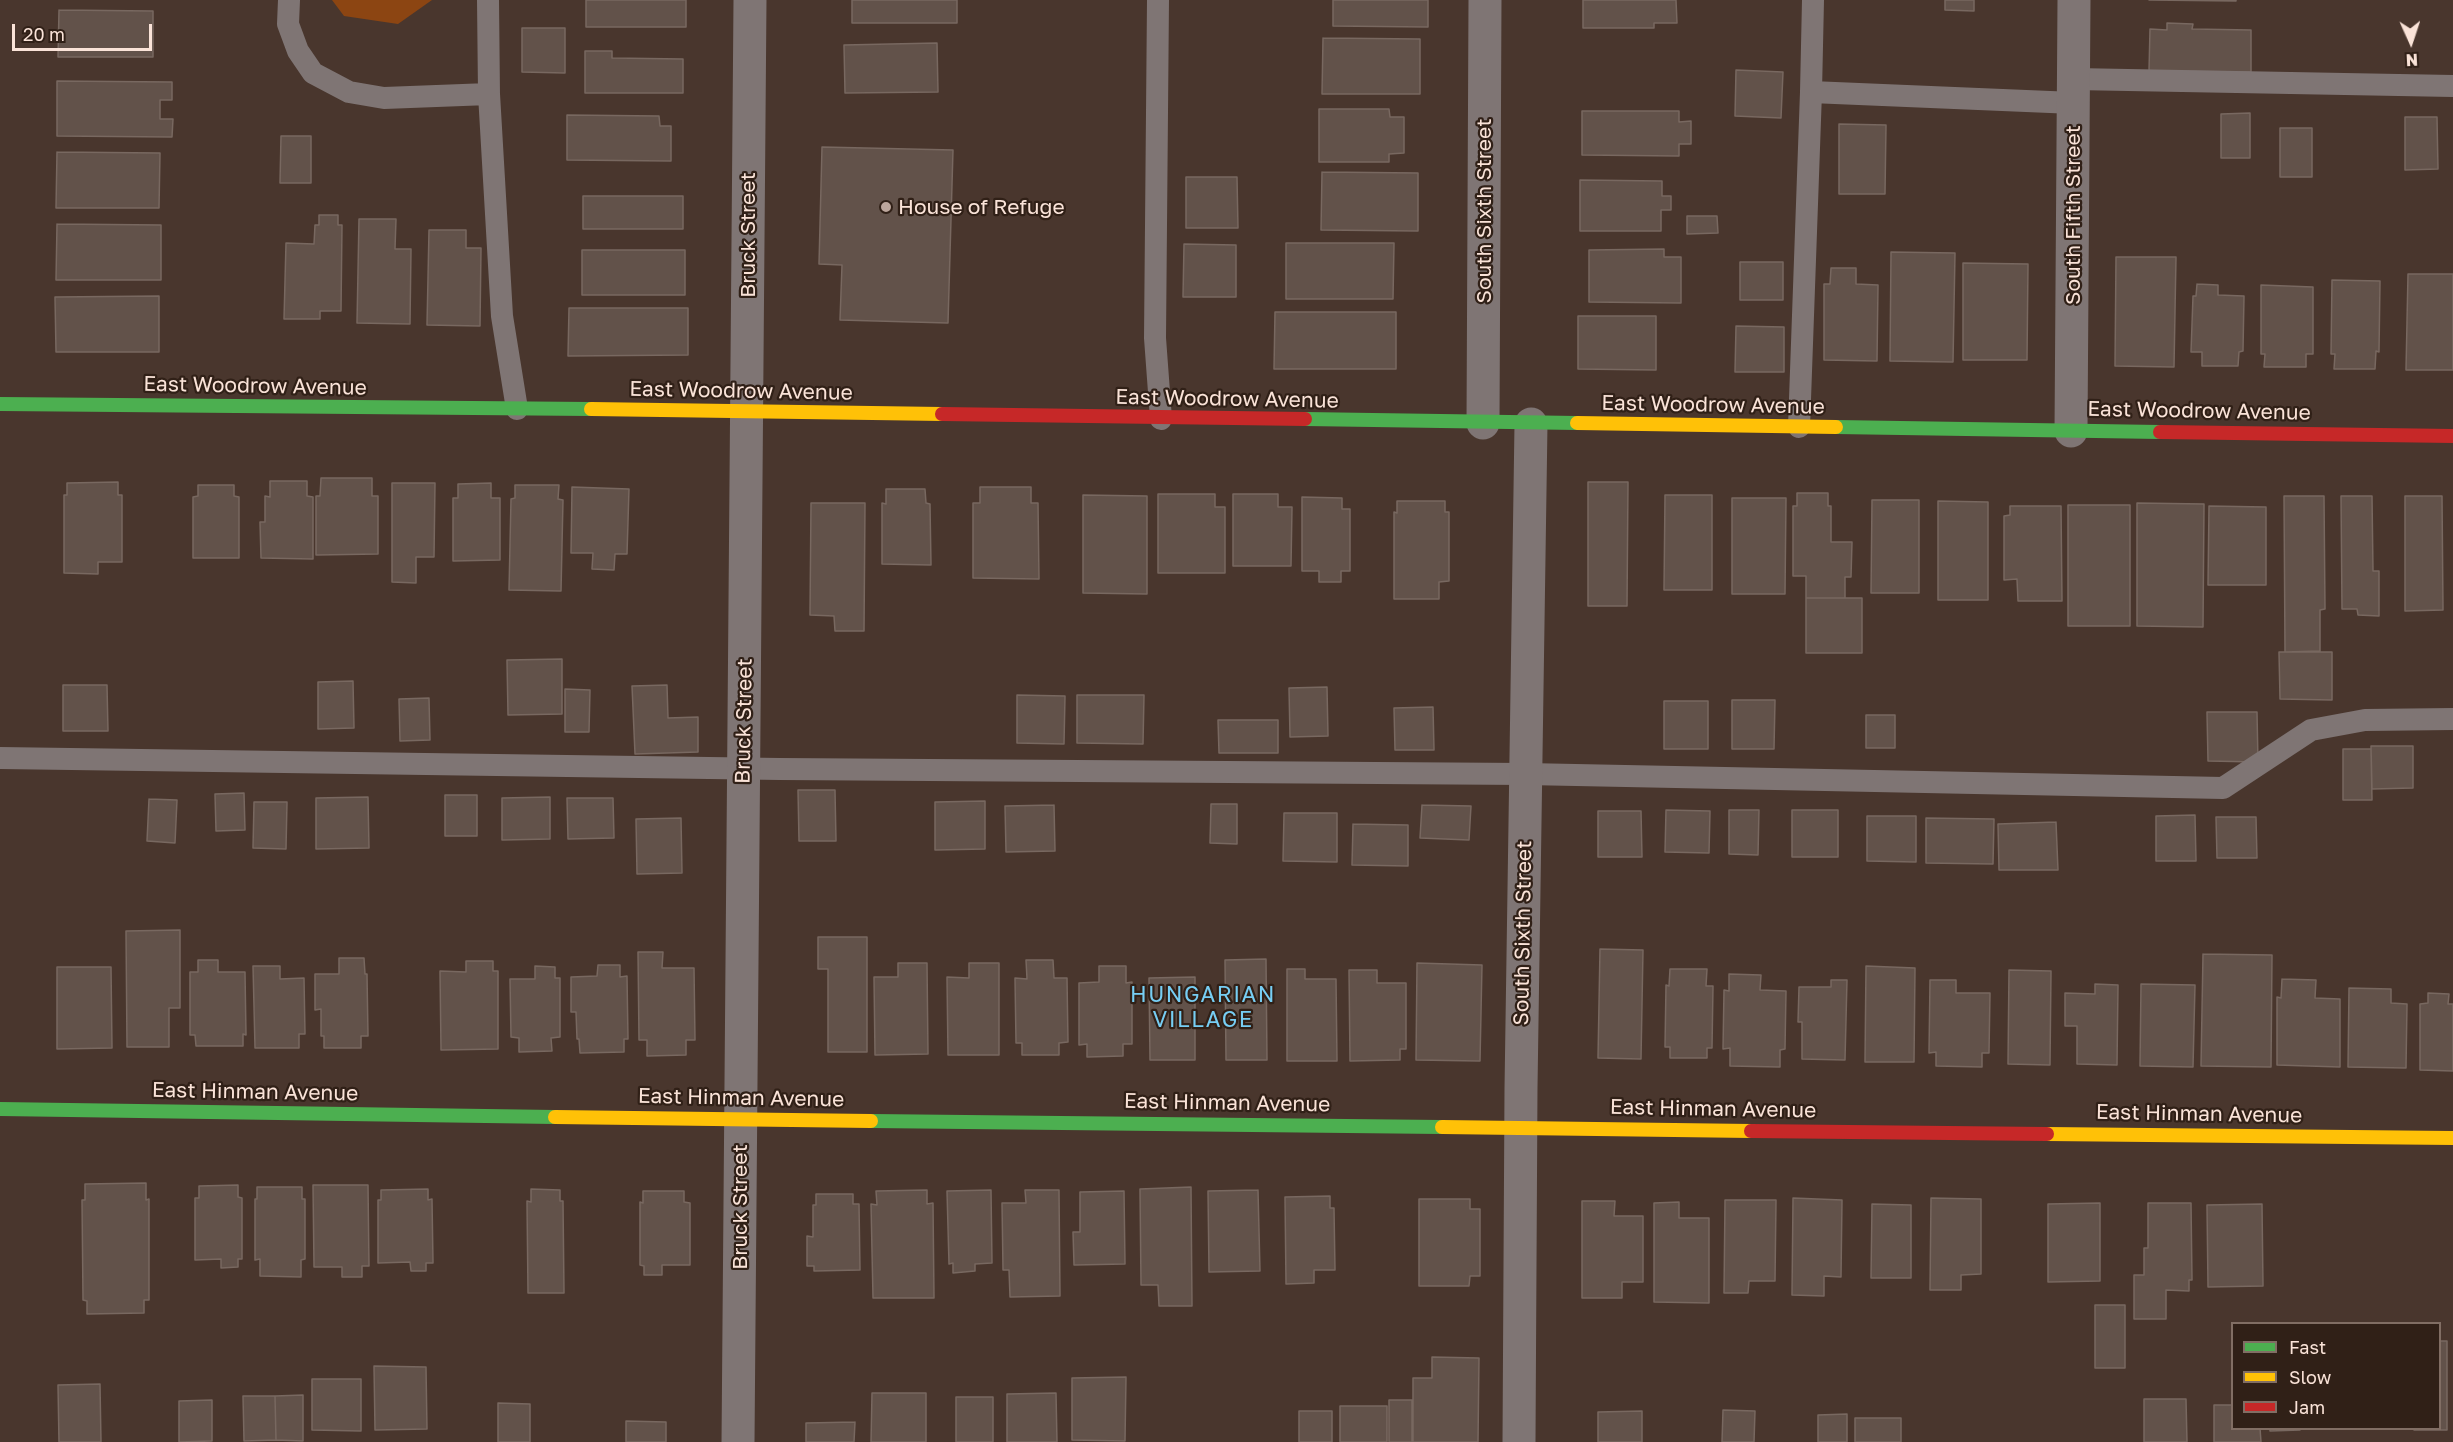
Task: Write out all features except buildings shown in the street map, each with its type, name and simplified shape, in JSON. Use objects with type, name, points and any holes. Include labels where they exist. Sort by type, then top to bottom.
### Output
[{"type":"street","name":"Bruck Street","points":[[738,1442],[750,0]]},
{"type":"street","name":"South Sixth Street","points":[[1483,423],[1485,0]]},
{"type":"street","name":"South Fifth Street","points":[[2071,431],[2074,0]]},
{"type":"street","name":"East Woodrow Avenue","points":[[0,404],[747,411],[1161,419],[2453,436]]},
{"type":"street","name":"South Sixth Street","points":[[1519,1442],[1531,424]]},
{"type":"street","name":"East Hinman Avenue","points":[[0,1109],[740,1120],[2453,1138]]},
{"type":"lane","points":[[289,0],[288,24],[298,51],[313,73],[349,92],[384,98],[489,94]]},
{"type":"lane","points":[[488,0],[489,94],[502,316],[517,409]]},
{"type":"lane","points":[[1158,0],[1155,338],[1161,419]]},
{"type":"lane","points":[[1799,427],[1813,0]]},
{"type":"lane","points":[[1811,92],[2453,86]]},
{"type":"lane","points":[[0,758],[743,769],[1526,774],[2223,788],[2311,730],[2365,720],[2453,719]]},
{"type":"shaded area","points":[[332,0],[432,0],[398,24],[344,16]]},
{"type":"traffic: fast","points":[[0,404],[591,409]]},
{"type":"traffic: fast","points":[[1305,419],[1577,423]]},
{"type":"traffic: fast","points":[[1836,427],[2160,432]]},
{"type":"traffic: fast","points":[[0,1109],[555,1117]]},
{"type":"traffic: fast","points":[[871,1121],[1442,1127]]},
{"type":"traffic: slow","points":[[591,409],[942,414]]},
{"type":"traffic: slow","points":[[1577,423],[1836,427]]},
{"type":"traffic: slow","points":[[555,1117],[871,1121]]},
{"type":"traffic: slow","points":[[1442,1127],[1751,1131]]},
{"type":"traffic: slow","points":[[2047,1134],[2453,1138]]},
{"type":"traffic: jam","points":[[942,414],[1305,419]]},
{"type":"traffic: jam","points":[[2160,432],[2453,436]]},
{"type":"traffic: jam","points":[[1751,1131],[2047,1134]]},
{"type":"place","name":"House of Refuge","points":[[886,207]]},
{"type":"district","name":"HUNGARIAN VILLAGE","points":[[1203,1008]]}]
